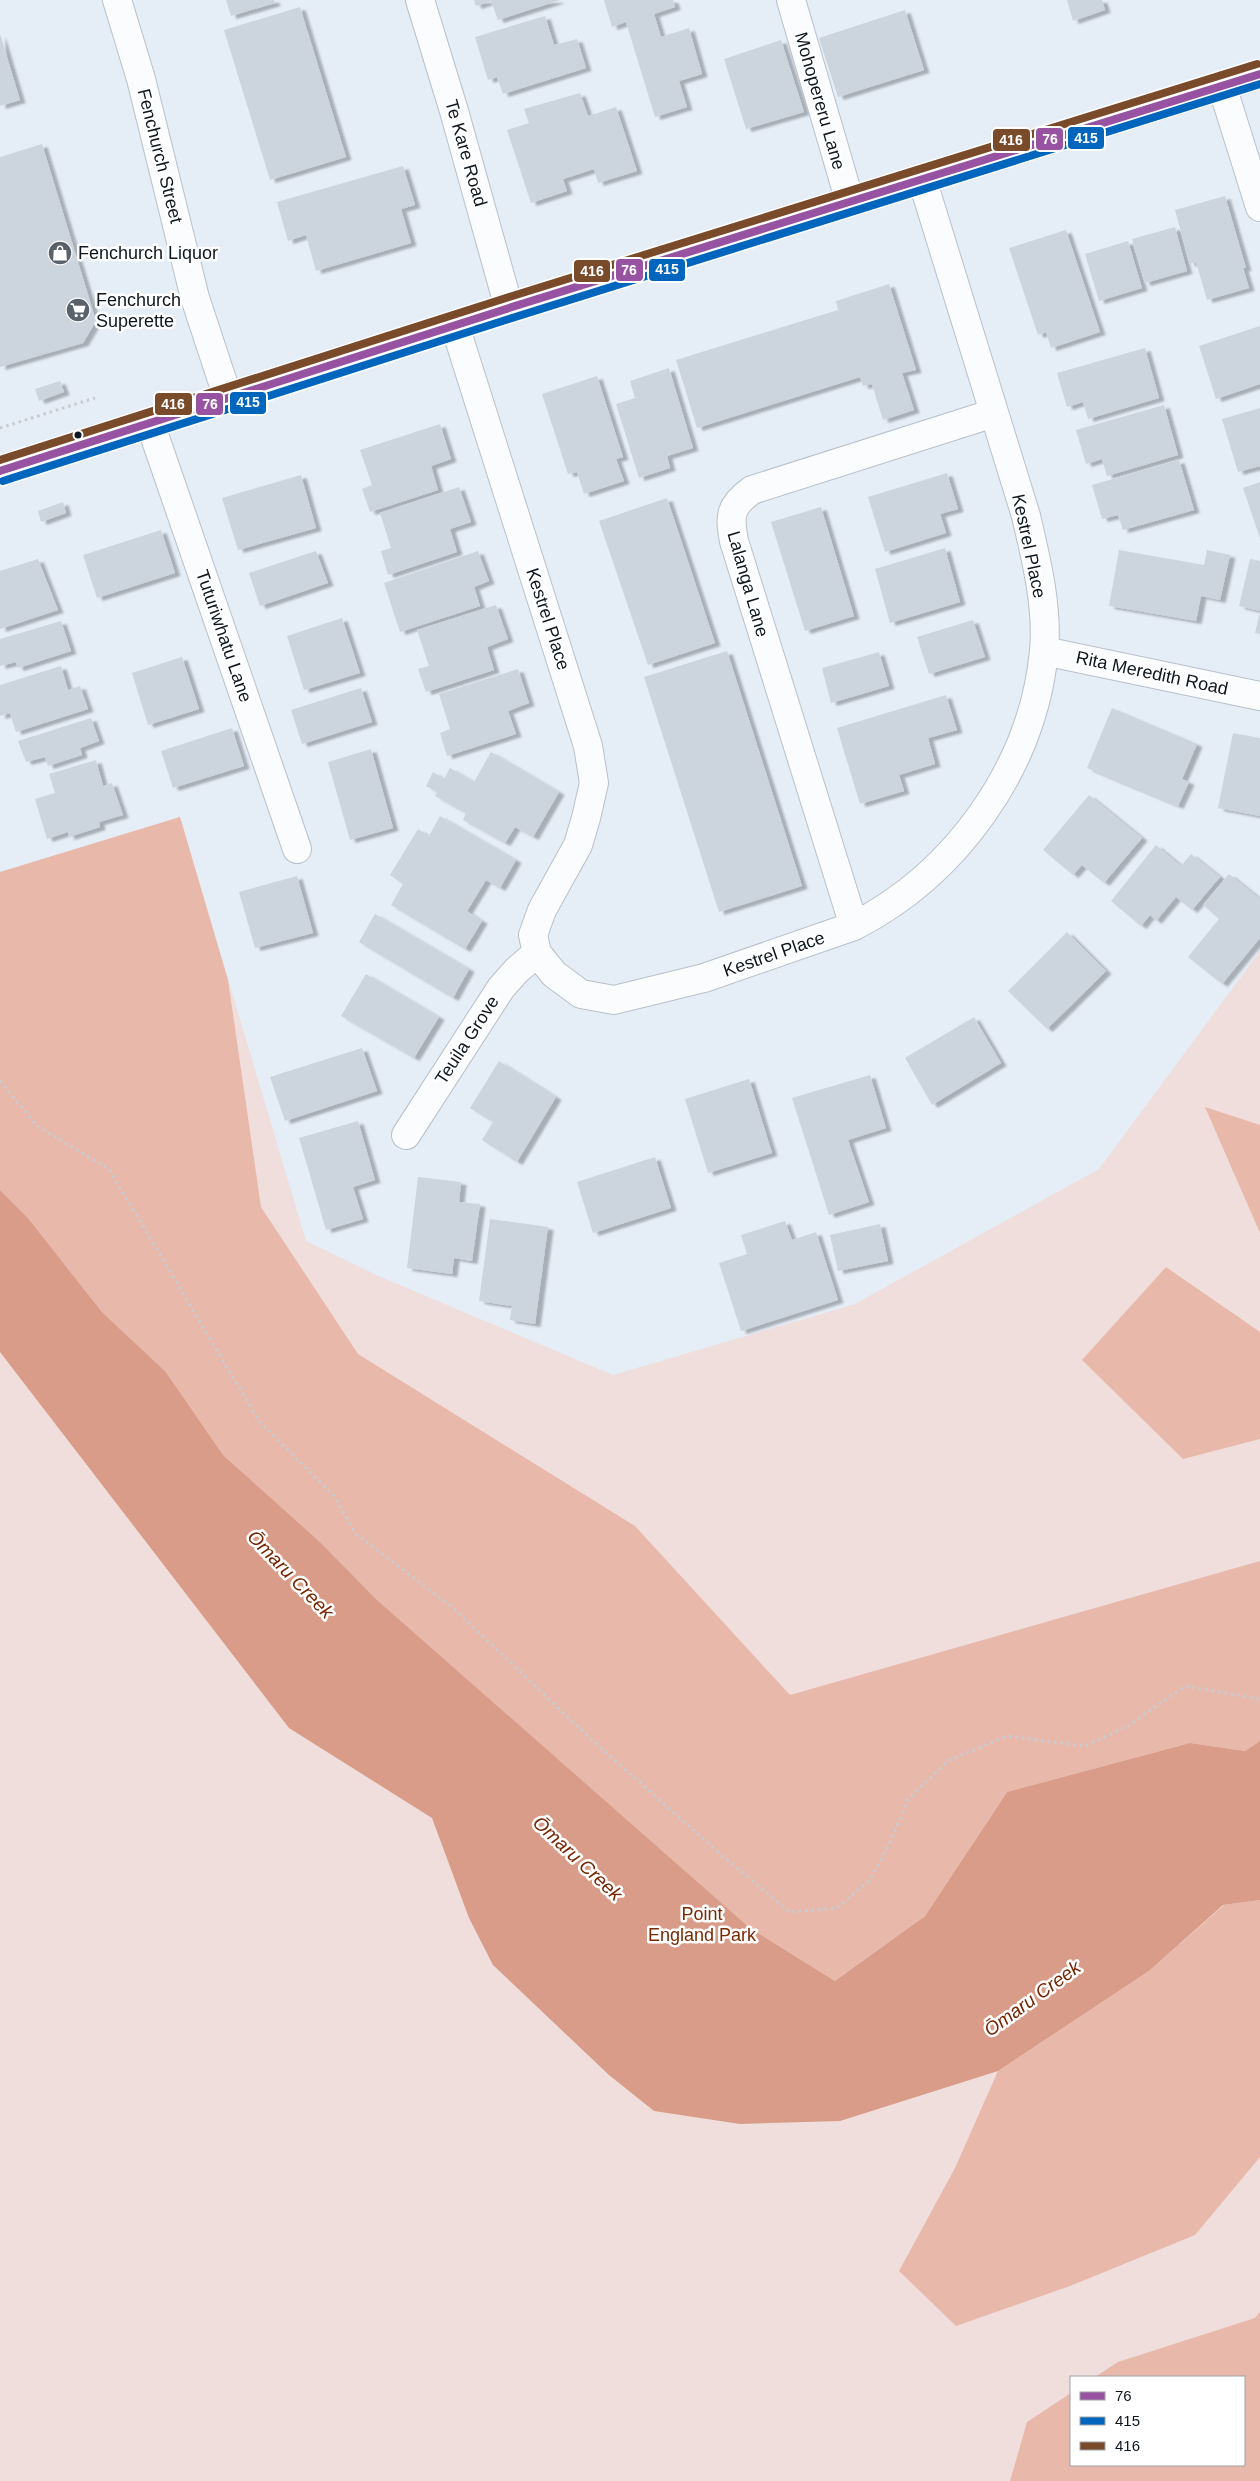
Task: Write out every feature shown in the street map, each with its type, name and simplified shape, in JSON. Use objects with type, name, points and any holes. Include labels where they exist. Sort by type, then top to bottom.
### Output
[{"type":"main road","points":[[0,471],[508,308],[1260,74]]},
{"type":"street","name":"Fenchurch Street","points":[[117,0],[141,79],[196,298],[228,398]]},
{"type":"street","name":"Te Kare Road","points":[[420,0],[454,111],[508,308]]},
{"type":"street","name":"Mohopereru Lane","points":[[791,0],[850,202]]},
{"type":"street","points":[[1222,86],[1260,207]]},
{"type":"street","name":"Kestrel Place","points":[[455,326],[588,746],[594,783],[578,845],[542,910],[533,935],[537,953],[554,974],[581,994],[614,1000],[704,978],[854,926],[877,914],[908,892],[939,866],[969,833],[995,794],[1017,752],[1033,704],[1044,651],[1044,616],[1036,561],[1026,516],[922,179]]},
{"type":"street","name":"Lalanga Lane","points":[[854,926],[734,541],[730,520],[734,506],[752,490],[994,413]]},
{"type":"street","name":"Tuturiwhatu Lane","points":[[150,423],[297,849]]},
{"type":"street","name":"Rita Meredith Road","points":[[1044,651],[1260,696]]},
{"type":"street","name":"Teuila Grove","points":[[406,1135],[501,988],[517,970],[537,953]]},
{"type":"path","points":[[0,1081],[37,1126],[109,1169],[260,1421],[334,1496],[356,1534],[451,1606],[592,1740],[718,1852],[790,1912],[836,1908],[870,1880],[889,1846],[908,1799],[949,1760],[1007,1736],[1084,1746],[1128,1726],[1185,1686],[1260,1699]]},
{"type":"green space","name":"Point England Park","points":[[180,817],[306,1241],[383,1278],[613,1375],[855,1304],[1099,1169],[1260,951],[1260,2481],[0,2481],[0,872]]},
{"type":"shaded area","points":[[180,817],[228,980],[261,1207],[358,1354],[635,1526],[790,1695],[1260,1561],[1260,1741],[1245,1751],[1190,1743],[1007,1792],[925,1916],[835,1981],[750,1928],[376,1599],[320,1542],[223,1455],[166,1372],[102,1312],[28,1218],[0,1190],[0,872]]},
{"type":"shaded area","points":[[1205,1107],[1260,1125],[1260,1233]]},
{"type":"shaded area","points":[[1166,1267],[1260,1332],[1260,1439],[1183,1459],[1082,1360]]},
{"type":"shaded area","points":[[1260,1900],[1260,2157],[1195,2235],[1070,2286],[956,2326],[899,2271],[955,2168],[998,2071],[1149,1971],[1224,1905]]},
{"type":"shaded area","points":[[1260,2312],[1260,2481],[1010,2481],[1027,2422],[1070,2394],[1070,2466],[1245,2466],[1245,2376],[1097,2376],[1118,2362],[1255,2318]]},
{"type":"water","name":"Ōmaru Creek","points":[[0,1190],[28,1218],[102,1312],[166,1372],[223,1455],[320,1542],[376,1599],[750,1928],[835,1981],[925,1916],[1007,1792],[1190,1743],[1245,1751],[1260,1741],[1260,1900],[1223,1905],[1149,1971],[998,2071],[840,2121],[740,2124],[654,2111],[609,2075],[493,1965],[469,1918],[432,1818],[289,1728],[0,1352]]},
{"type":"building","points":[[226,0],[274,0],[275,3],[231,16]]},
{"type":"building","points":[[474,0],[560,0],[498,20],[491,1],[476,6]]},
{"type":"building","points":[[604,0],[673,0],[675,7],[654,14],[661,37],[689,28],[702,74],[679,81],[687,107],[655,117],[626,22],[612,27]]},
{"type":"building","points":[[1067,0],[1102,0],[1105,10],[1073,21]]},
{"type":"building","points":[[300,7],[346,157],[270,180],[224,30]]},
{"type":"building","points":[[905,10],[924,70],[838,97],[819,38]]},
{"type":"building","points":[[545,16],[554,45],[577,39],[586,68],[503,94],[497,77],[488,80],[475,37]]},
{"type":"building","points":[[0,34],[20,100],[0,106]]},
{"type":"building","points":[[781,40],[804,112],[746,129],[724,59]]},
{"type":"building","points":[[580,93],[588,116],[616,107],[637,171],[598,183],[594,169],[563,179],[567,191],[531,203],[507,130],[529,123],[524,109]]},
{"type":"building","points":[[42,144],[96,321],[83,343],[0,367],[0,157]]},
{"type":"building","points":[[403,166],[415,205],[401,209],[411,243],[316,271],[306,235],[288,241],[277,202]]},
{"type":"building","points":[[1225,196],[1246,268],[1243,268],[1249,288],[1207,300],[1196,262],[1190,264],[1175,210]]},
{"type":"building","points":[[1175,227],[1187,271],[1145,283],[1132,239]]},
{"type":"building","points":[[1066,230],[1100,332],[1051,348],[1046,332],[1038,335],[1009,248]]},
{"type":"building","points":[[1128,241],[1142,288],[1099,301],[1085,254]]},
{"type":"building","points":[[889,284],[916,370],[902,373],[914,410],[883,420],[872,384],[863,386],[860,377],[697,428],[676,360],[838,310],[836,301]]},
{"type":"building","points":[[1260,326],[1260,384],[1216,399],[1199,346]]},
{"type":"building","points":[[1145,348],[1159,398],[1088,419],[1083,402],[1067,407],[1057,373]]},
{"type":"building","points":[[669,368],[693,448],[667,456],[670,468],[639,478],[616,404],[635,398],[630,381]]},
{"type":"building","points":[[597,376],[623,457],[616,459],[624,481],[584,494],[577,472],[568,474],[542,394]]},
{"type":"building","points":[[60,381],[64,392],[39,401],[35,389]]},
{"type":"building","points":[[1164,405],[1178,455],[1107,476],[1102,459],[1086,464],[1076,430]]},
{"type":"building","points":[[1260,408],[1260,466],[1238,472],[1222,419]]},
{"type":"building","points":[[440,424],[451,459],[431,466],[438,490],[370,512],[362,489],[372,485],[360,450]]},
{"type":"building","points":[[1179,460],[1194,510],[1123,530],[1118,515],[1102,519],[1092,485]]},
{"type":"building","points":[[947,473],[958,509],[940,514],[946,533],[885,552],[868,497]]},
{"type":"building","points":[[301,475],[316,528],[238,550],[222,498]]},
{"type":"building","points":[[1260,482],[1260,538],[1243,488]]},
{"type":"building","points":[[459,487],[471,522],[450,529],[457,552],[388,575],[381,551],[391,548],[380,513]]},
{"type":"building","points":[[667,498],[715,643],[648,665],[599,521]]},
{"type":"building","points":[[63,502],[66,513],[41,522],[38,511]]},
{"type":"building","points":[[821,507],[854,616],[805,631],[771,522]]},
{"type":"building","points":[[161,530],[175,573],[97,598],[83,555]]},
{"type":"building","points":[[945,548],[960,602],[890,623],[875,569]]},
{"type":"building","points":[[1119,550],[1204,565],[1207,550],[1230,555],[1220,600],[1201,596],[1196,621],[1109,606]]},
{"type":"building","points":[[316,551],[328,583],[260,606],[249,573]]},
{"type":"building","points":[[478,551],[489,581],[474,587],[480,606],[400,632],[384,583]]},
{"type":"building","points":[[38,559],[58,610],[0,629],[0,571]]},
{"type":"building","points":[[1250,559],[1260,561],[1260,611],[1239,606]]},
{"type":"building","points":[[496,605],[508,639],[487,647],[494,670],[426,692],[418,669],[429,666],[417,630]]},
{"type":"building","points":[[1260,615],[1260,634],[1255,633]]},
{"type":"building","points":[[342,618],[360,673],[304,690],[287,636]]},
{"type":"building","points":[[973,620],[985,657],[929,674],[917,637]]},
{"type":"building","points":[[61,621],[71,651],[18,668],[16,662],[0,666],[0,639]]},
{"type":"building","points":[[727,651],[802,886],[719,912],[644,677]]},
{"type":"building","points":[[879,652],[889,686],[831,703],[822,668]]},
{"type":"building","points":[[182,657],[199,709],[148,725],[132,673]]},
{"type":"building","points":[[61,666],[68,690],[80,686],[88,709],[16,732],[10,713],[0,716],[0,685]]},
{"type":"building","points":[[518,669],[529,703],[508,711],[516,734],[447,756],[440,733],[450,729],[439,694]]},
{"type":"building","points":[[361,688],[372,722],[302,744],[291,710]]},
{"type":"building","points":[[946,695],[957,730],[928,738],[935,764],[899,775],[904,791],[860,804],[837,728]]},
{"type":"building","points":[[1112,708],[1197,744],[1182,779],[1189,782],[1178,806],[1087,768]]},
{"type":"building","points":[[91,718],[99,741],[80,748],[82,755],[48,766],[45,757],[26,762],[18,741]]},
{"type":"building","points":[[232,728],[244,766],[173,788],[161,751]]},
{"type":"building","points":[[1233,733],[1260,738],[1260,816],[1218,808]]},
{"type":"building","points":[[371,749],[393,828],[350,840],[328,762]]},
{"type":"building","points":[[491,752],[559,792],[533,837],[515,827],[505,843],[463,820],[466,813],[435,796],[437,792],[426,786],[433,772],[444,779],[450,768],[474,782]]},
{"type":"building","points":[[96,760],[103,786],[112,783],[123,815],[99,822],[100,827],[69,837],[68,832],[47,839],[35,799],[55,793],[49,774]]},
{"type":"building","points":[[1089,795],[1142,838],[1104,883],[1082,865],[1073,875],[1043,850]]},
{"type":"building","points":[[440,816],[516,860],[500,888],[486,880],[467,911],[482,921],[465,949],[391,905],[403,884],[390,875],[418,829],[429,836]]},
{"type":"building","points":[[1156,845],[1181,866],[1191,854],[1220,877],[1192,910],[1176,897],[1156,921],[1150,915],[1141,926],[1111,901]]},
{"type":"building","points":[[1229,874],[1260,899],[1260,938],[1222,984],[1188,957],[1219,919],[1203,905]]},
{"type":"building","points":[[297,876],[313,933],[255,948],[239,892]]},
{"type":"building","points":[[375,914],[469,969],[453,998],[359,942]]},
{"type":"building","points":[[1067,932],[1106,971],[1047,1029],[1008,991]]},
{"type":"building","points":[[366,974],[439,1017],[414,1058],[341,1016]]},
{"type":"building","points":[[974,1017],[1001,1063],[932,1105],[905,1058]]},
{"type":"building","points":[[362,1048],[377,1091],[285,1121],[270,1077]]},
{"type":"building","points":[[499,1061],[556,1097],[517,1162],[482,1140],[493,1122],[470,1108]]},
{"type":"building","points":[[870,1075],[886,1128],[848,1140],[869,1202],[829,1215],[792,1098]]},
{"type":"building","points":[[749,1079],[772,1153],[708,1173],[685,1099]]},
{"type":"building","points":[[358,1121],[375,1180],[353,1187],[363,1219],[326,1230],[299,1138]]},
{"type":"building","points":[[655,1157],[671,1208],[593,1233],[577,1182]]},
{"type":"building","points":[[418,1177],[461,1182],[459,1202],[480,1204],[472,1261],[454,1258],[452,1274],[407,1268]]},
{"type":"building","points":[[490,1219],[548,1227],[535,1324],[510,1320],[512,1306],[479,1301]]},
{"type":"building","points":[[785,1221],[792,1240],[816,1232],[838,1300],[741,1331],[719,1263],[747,1254],[741,1235]]},
{"type":"building","points":[[880,1224],[888,1261],[838,1271],[830,1235]]},
{"type":"transit line","name":"416","points":[[0,460],[506,298],[1257,64]]},
{"type":"transit line","name":"76","points":[[0,471],[509,308],[1260,74]]},
{"type":"transit line","name":"415","points":[[3,481],[512,318],[1260,84]]},
{"type":"place","name":"Fenchurch Liquor","points":[[60,253]]},
{"type":"place","name":"Fenchurch Superette","points":[[78,310]]}]
